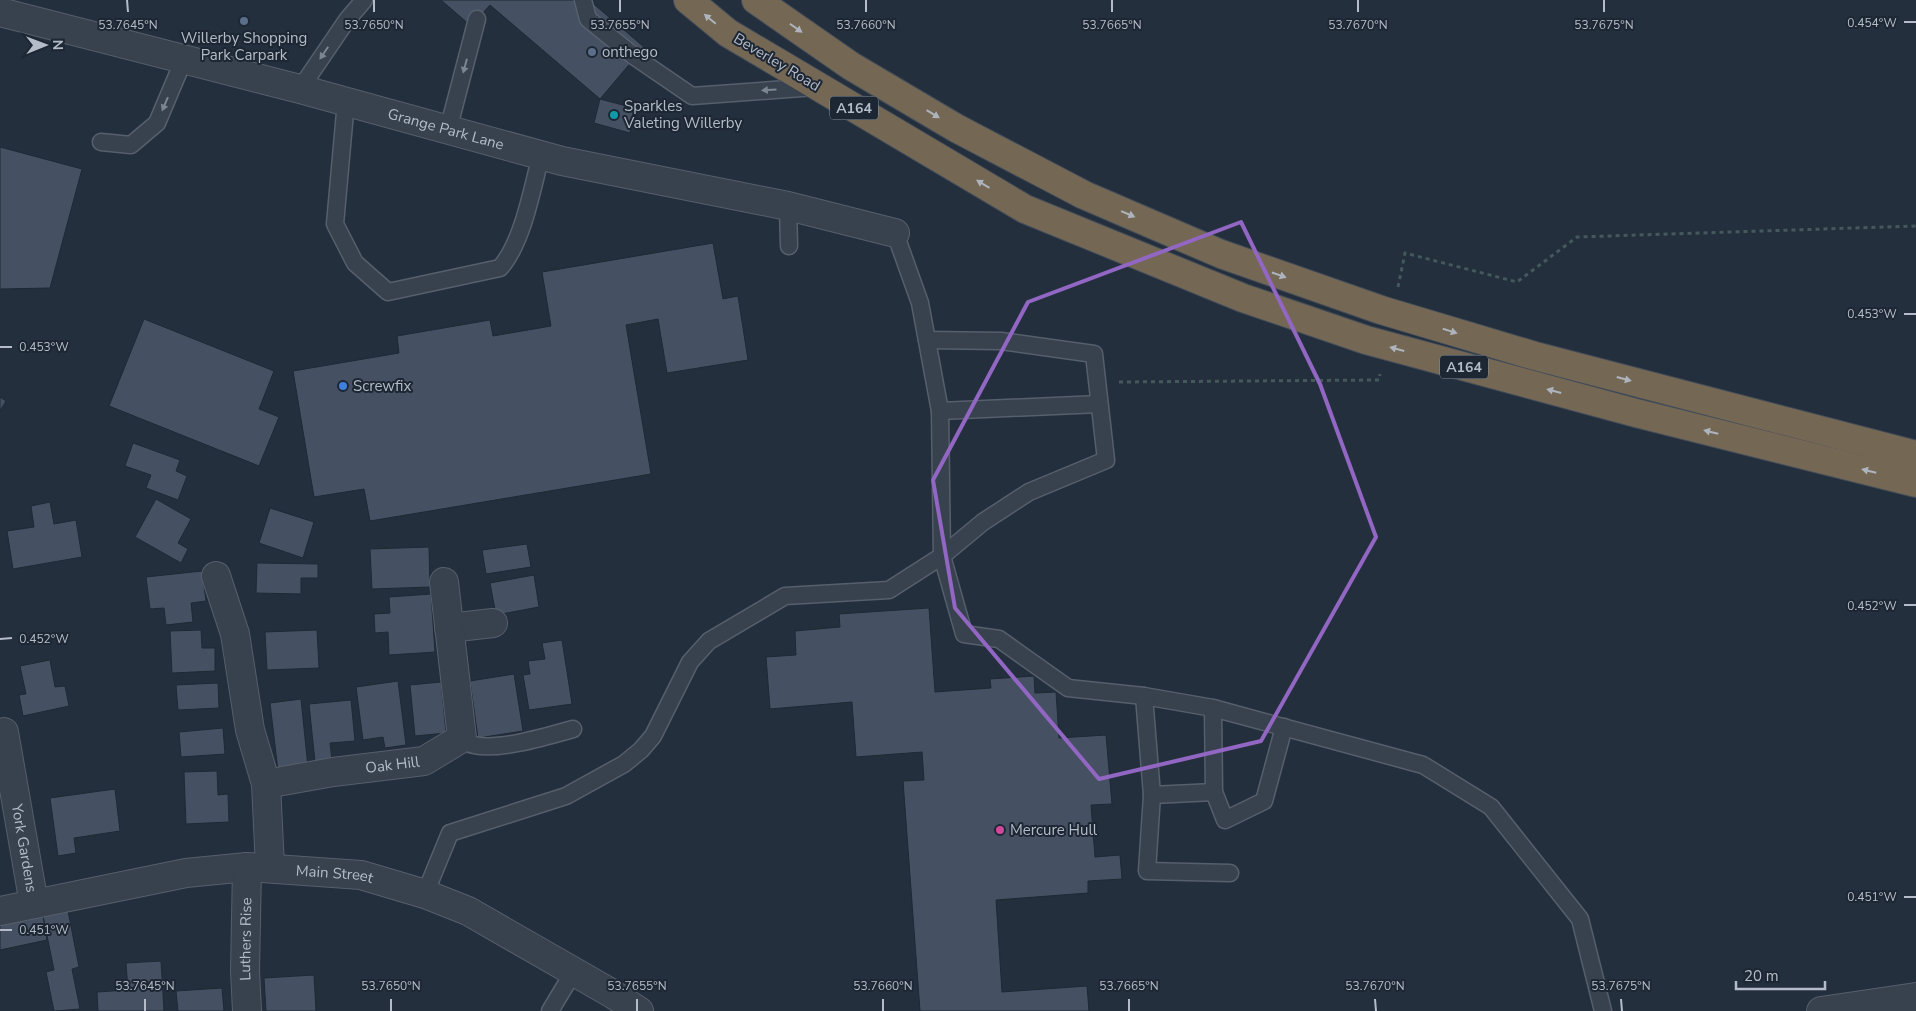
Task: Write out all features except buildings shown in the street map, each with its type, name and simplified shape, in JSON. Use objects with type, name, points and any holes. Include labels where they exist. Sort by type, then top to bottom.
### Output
[{"type":"highway","name":"Beverley Road","points":[[688,0],[728,33],[1025,209],[1244,298],[1366,340],[1636,413],[1916,483]]},
{"type":"highway","name":"A164","points":[[756,0],[851,66],[956,128],[1084,195],[1221,254],[1392,314],[1545,359],[1916,455]]},
{"type":"street","name":"Grange Park Lane","points":[[0,12],[346,101],[571,163],[788,206],[895,232]]},
{"type":"street","points":[[216,576],[235,634],[250,730],[266,784],[258,867]]},
{"type":"street","points":[[444,582],[462,738],[460,739]]},
{"type":"street","points":[[450,628],[493,623]]},
{"type":"street","name":"York Gardens","points":[[4,732],[34,904]]},
{"type":"street","name":"Oak Hill","points":[[266,784],[333,772],[424,761],[460,739]]},
{"type":"street","name":"Main Street","points":[[0,911],[186,873],[258,867],[361,875],[425,894],[468,911],[639,1011]]},
{"type":"street","name":"Luthers Rise","points":[[247,1011],[245,971],[258,867]]},
{"type":"street","points":[[1821,1011],[1916,997]]},
{"type":"lane","points":[[300,89],[347,20],[364,0]]},
{"type":"lane","points":[[583,0],[588,20],[635,57],[692,96],[818,87]]},
{"type":"lane","points":[[448,130],[477,19]]},
{"type":"lane","points":[[101,142],[131,145],[157,123],[184,59]]},
{"type":"lane","points":[[346,101],[335,224],[356,263],[388,292],[500,268],[510,258],[541,155]]},
{"type":"lane","points":[[788,206],[789,246]]},
{"type":"lane","points":[[895,232],[920,303],[940,411],[942,556],[964,634],[999,640],[1068,688],[1144,696],[1213,708],[1423,765],[1491,807],[1580,919],[1603,1011]]},
{"type":"lane","points":[[425,894],[450,832],[566,796],[624,764],[641,750],[653,736],[690,662],[709,641],[785,596],[889,590],[942,556],[983,522],[1029,492],[1106,460],[1094,354],[1001,341],[927,340]]},
{"type":"lane","points":[[940,411],[1099,404]]},
{"type":"lane","points":[[1144,696],[1152,795],[1147,871],[1230,872]]},
{"type":"lane","points":[[1213,708],[1214,792],[1224,820],[1264,800],[1284,727]]},
{"type":"lane","points":[[460,739],[475,745],[490,746],[534,740],[573,729]]},
{"type":"lane","points":[[1152,795],[1214,792]]},
{"type":"lane","points":[[550,1011],[574,972]]},
{"type":"path","points":[[1392,314],[1405,253],[1517,282],[1577,237],[1916,226]]},
{"type":"path","points":[[1097,382],[1379,380]]},
{"type":"highlighted area","points":[[1241,222],[1320,384],[1376,537],[1261,741],[1099,779],[955,608],[933,480],[1028,302]]},
{"type":"place","name":"Willerby Shopping Park Carpark","points":[[244,21]]},
{"type":"place","name":"onthego","points":[[592,52]]},
{"type":"place","name":"Sparkles Valeting Willerby","points":[[614,115]]},
{"type":"place","name":"Screwfix","points":[[343,386]]},
{"type":"place","name":"Mercure Hull","points":[[1000,830]]}]
